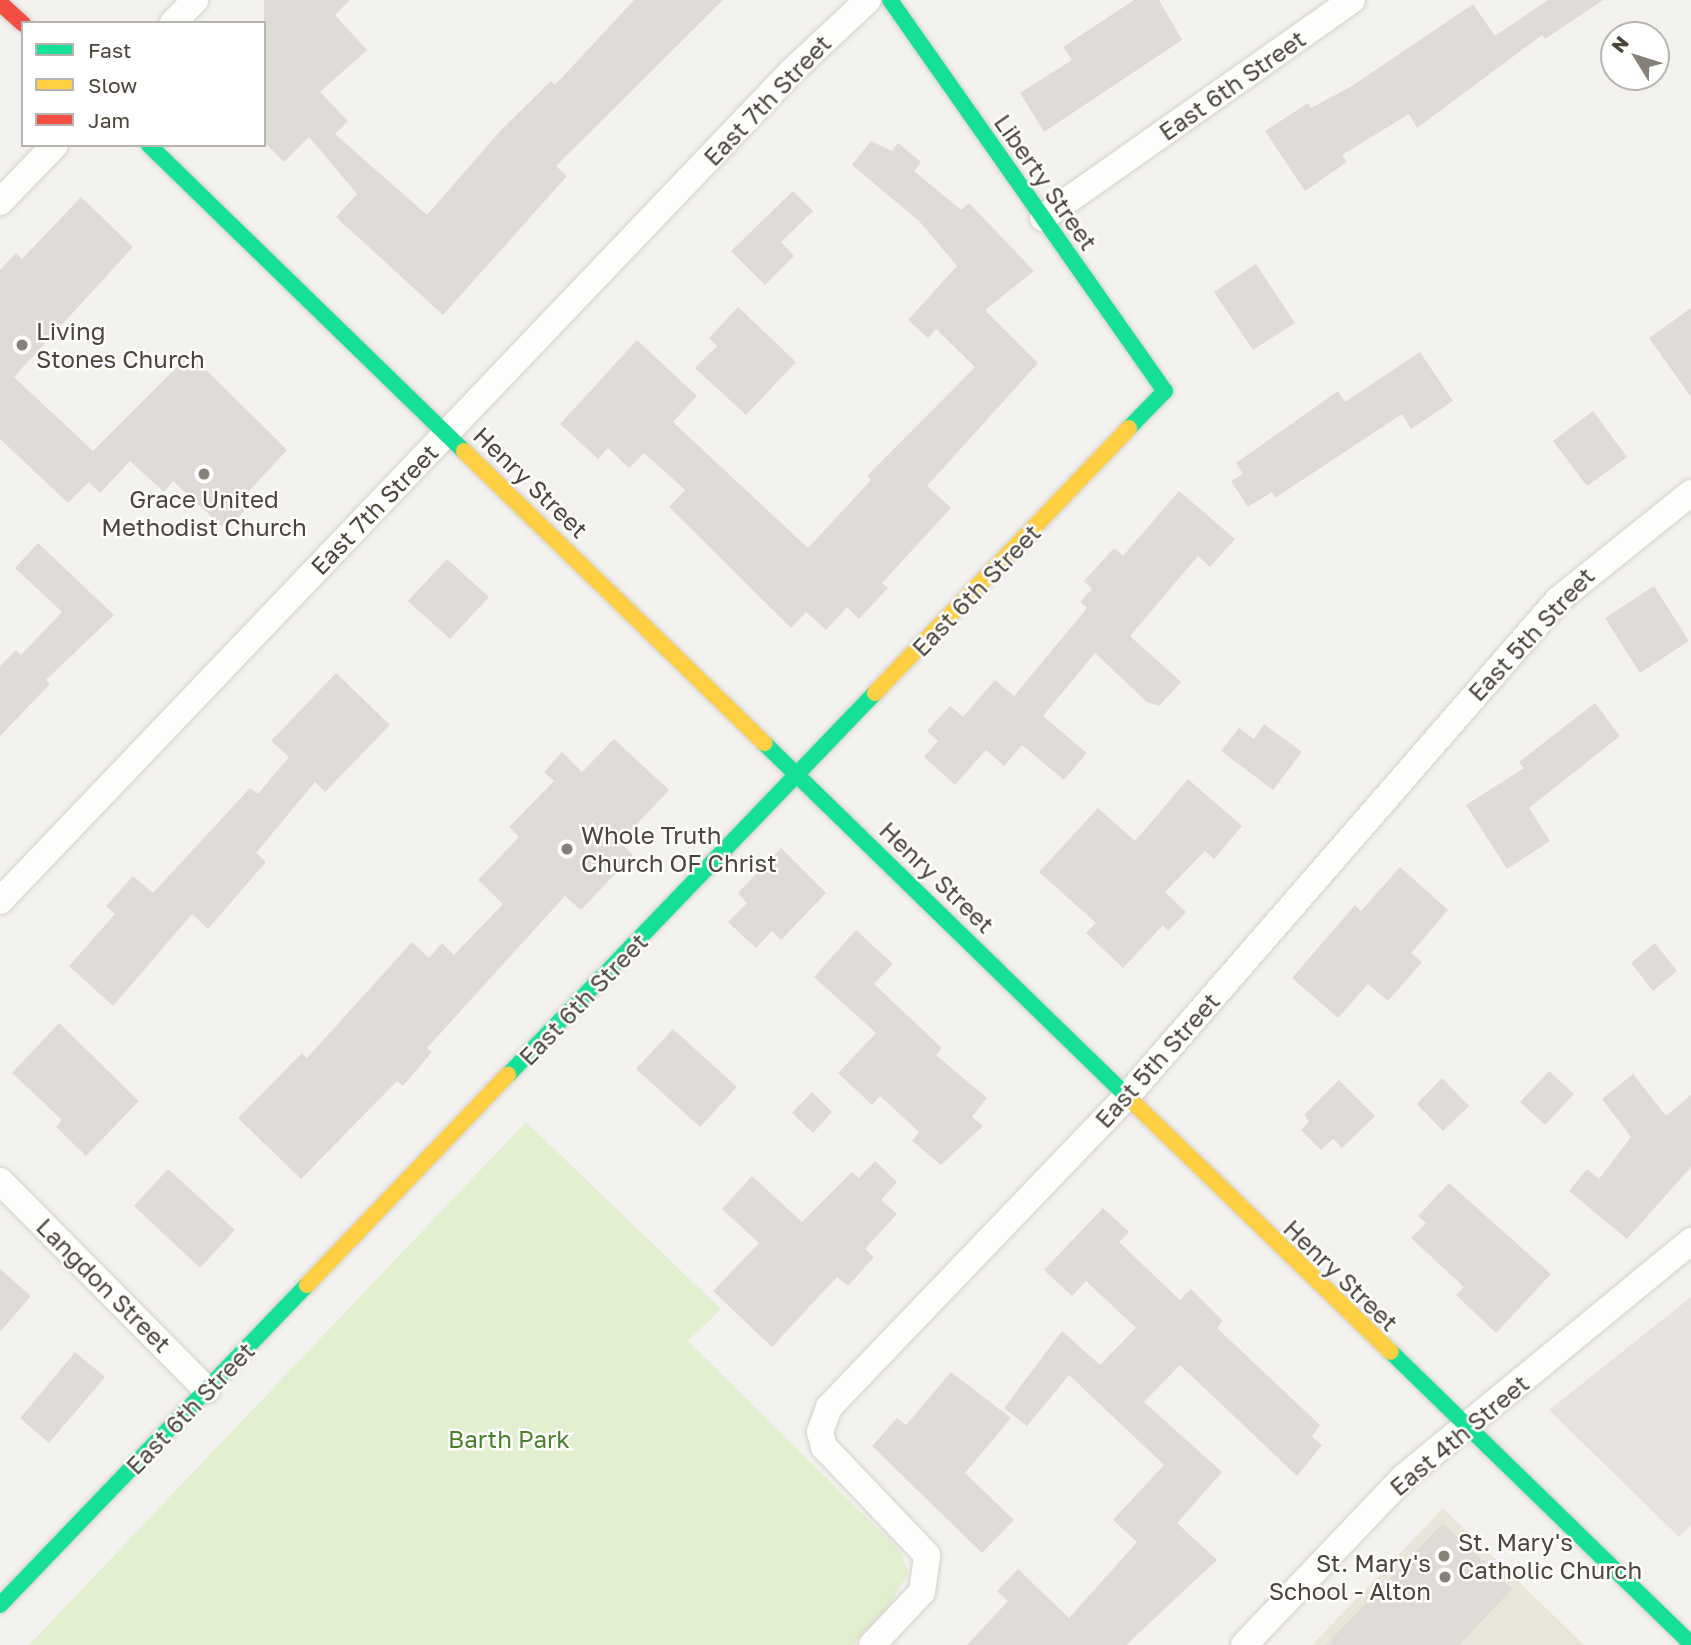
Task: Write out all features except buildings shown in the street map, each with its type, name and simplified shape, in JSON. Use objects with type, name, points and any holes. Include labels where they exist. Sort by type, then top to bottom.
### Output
[{"type":"street","points":[[175,21],[195,0]]},
{"type":"street","name":"East 7th Street","points":[[0,901],[447,432],[868,0]]},
{"type":"street","name":"Liberty Street","points":[[890,0],[1165,391]]},
{"type":"street","name":"East 6th Street","points":[[1043,218],[1352,0]]},
{"type":"street","points":[[0,3],[21,22]]},
{"type":"street","points":[[0,202],[53,147]]},
{"type":"street","name":"Henry Street","points":[[151,147],[1691,1644]]},
{"type":"street","name":"East 6th Street","points":[[0,1605],[1165,391]]},
{"type":"street","name":"East 5th Street","points":[[872,1645],[922,1592],[927,1555],[824,1447],[823,1416],[1127,1096],[1558,600],[1691,493]]},
{"type":"street","name":"Langdon Street","points":[[0,1181],[208,1390]]},
{"type":"street","name":"East 4th Street","points":[[1244,1645],[1404,1477],[1691,1241]]},
{"type":"shaded area","points":[[1691,1297],[1691,1525],[1679,1537],[1549,1410]]},
{"type":"shaded area","name":"St. Mary's School - Alton","points":[[1443,1508],[1584,1645],[1312,1645]]},
{"type":"green space","name":"Barth Park","points":[[526,1122],[721,1309],[688,1341],[902,1553],[908,1574],[887,1609],[852,1645],[29,1645]]},
{"type":"traffic: fast","points":[[890,0],[1165,391],[1129,428]]},
{"type":"traffic: fast","points":[[151,147],[464,451]]},
{"type":"traffic: fast","points":[[508,1075],[875,693]]},
{"type":"traffic: fast","points":[[764,743],[1135,1104]]},
{"type":"traffic: fast","points":[[0,1605],[307,1285]]},
{"type":"traffic: fast","points":[[1391,1352],[1691,1644]]},
{"type":"traffic: slow","points":[[875,693],[1129,428]]},
{"type":"traffic: slow","points":[[464,451],[764,743]]},
{"type":"traffic: slow","points":[[307,1285],[508,1075]]},
{"type":"traffic: slow","points":[[1135,1104],[1391,1352]]},
{"type":"traffic: jam","points":[[0,3],[21,22]]},
{"type":"place","name":"Living Stones Church","points":[[22,345]]},
{"type":"place","name":"Grace United Methodist Church","points":[[204,474]]},
{"type":"place","name":"Whole Truth Church OF Christ","points":[[567,849]]},
{"type":"place","name":"St. Mary's Catholic Church","points":[[1444,1556]]},
{"type":"place","name":"St. Mary's School - Alton","points":[[1445,1577]]}]
